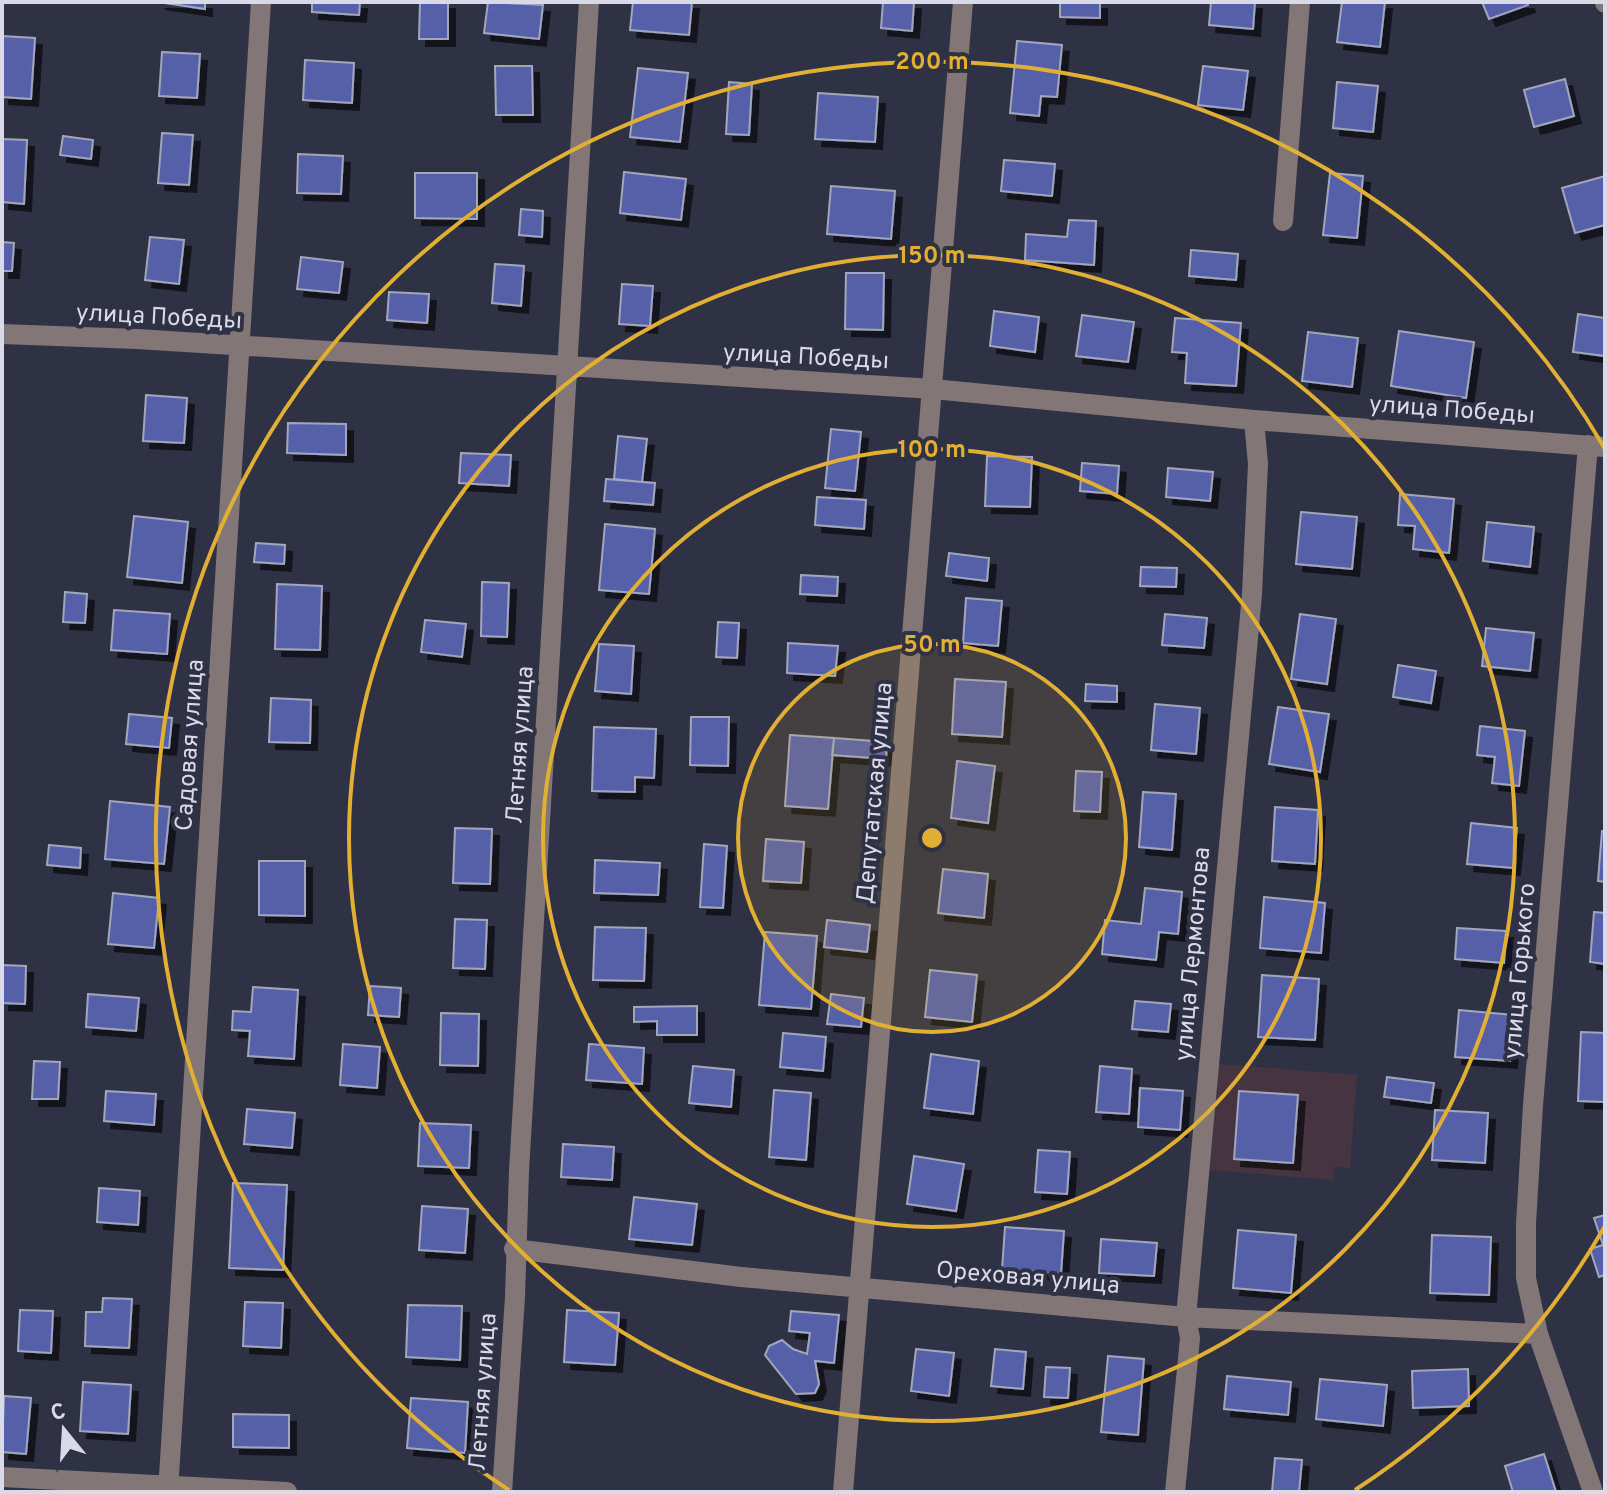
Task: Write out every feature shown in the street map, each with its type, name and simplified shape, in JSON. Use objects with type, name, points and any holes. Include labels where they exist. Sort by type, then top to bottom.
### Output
[{"type":"street","name":"Садовая улица","points":[[168,1489],[261,2]]},
{"type":"street","name":"Летняя улица","points":[[502,1492],[589,2]]},
{"type":"street","name":"Депутатская улица","points":[[843,1492],[963,2]]},
{"type":"street","points":[[1283,221],[1300,2]]},
{"type":"street","name":"улица Победы","points":[[2,334],[933,389],[1254,420],[1597,446]]},
{"type":"street","name":"улица Лермонтова","points":[[1175,1492],[1190,1338],[1186,1317],[1252,594],[1258,464],[1254,420]]},
{"type":"street","name":"улица Горького","points":[[1593,1492],[1538,1334],[1526,1278],[1526,1224],[1597,446]]},
{"type":"street","name":"Ореховая улица","points":[[514,1249],[637,1266],[1186,1317],[1538,1334]]},
{"type":"street","points":[[2,1477],[168,1489],[287,1492]]},
{"type":"shaded area","points":[[1219,1064],[1357,1075],[1350,1168],[1334,1167],[1333,1180],[1210,1170]]},
{"type":"building","points":[[158,2],[205,2],[205,9]]},
{"type":"building","points":[[312,2],[360,2],[359,15],[312,12]]},
{"type":"building","points":[[420,2],[448,2],[448,39],[419,39]]},
{"type":"building","points":[[488,2],[543,5],[539,39],[484,33]]},
{"type":"building","points":[[633,2],[692,2],[689,35],[630,30]]},
{"type":"building","points":[[883,2],[914,2],[912,31],[881,28]]},
{"type":"building","points":[[1060,2],[1100,2],[1100,18],[1060,17]]},
{"type":"building","points":[[1211,2],[1255,2],[1253,29],[1209,25]]},
{"type":"building","points":[[1342,2],[1385,2],[1380,47],[1337,42]]},
{"type":"building","points":[[1482,2],[1527,2],[1528,5],[1489,19]]},
{"type":"building","points":[[2,36],[35,38],[31,99],[2,97]]},
{"type":"building","points":[[1017,41],[1062,45],[1057,97],[1041,96],[1039,116],[1010,113]]},
{"type":"building","points":[[162,52],[200,54],[197,98],[159,96]]},
{"type":"building","points":[[305,60],[354,63],[352,103],[303,100]]},
{"type":"building","points":[[495,66],[532,66],[533,115],[496,115]]},
{"type":"building","points":[[1203,66],[1248,71],[1243,110],[1198,105]]},
{"type":"building","points":[[638,68],[688,73],[680,142],[630,137]]},
{"type":"building","points":[[1565,79],[1574,116],[1534,127],[1524,90]]},
{"type":"building","points":[[729,82],[752,84],[749,135],[726,134]]},
{"type":"building","points":[[1337,82],[1378,86],[1373,132],[1333,128]]},
{"type":"building","points":[[818,93],[878,97],[875,142],[815,139]]},
{"type":"building","points":[[162,133],[193,135],[189,185],[158,183]]},
{"type":"building","points":[[63,136],[93,140],[91,159],[60,155]]},
{"type":"building","points":[[2,139],[27,140],[24,204],[2,202]]},
{"type":"building","points":[[298,154],[343,156],[341,194],[297,193]]},
{"type":"building","points":[[1004,160],[1055,164],[1052,196],[1001,191]]},
{"type":"building","points":[[624,172],[686,179],[681,220],[620,213]]},
{"type":"building","points":[[415,173],[477,173],[477,219],[415,218]]},
{"type":"building","points":[[1330,173],[1363,176],[1357,238],[1323,235]]},
{"type":"building","points":[[1605,176],[1605,225],[1575,233],[1562,188]]},
{"type":"building","points":[[831,186],[895,191],[891,239],[827,234]]},
{"type":"building","points":[[521,209],[543,211],[542,237],[519,235]]},
{"type":"building","points":[[1069,220],[1096,221],[1094,265],[1025,260],[1026,234],[1067,237]]},
{"type":"building","points":[[150,237],[184,240],[179,284],[145,280]]},
{"type":"building","points":[[2,242],[14,243],[12,271],[2,271]]},
{"type":"building","points":[[1191,250],[1238,254],[1236,280],[1189,276]]},
{"type":"building","points":[[301,257],[343,262],[339,293],[297,289]]},
{"type":"building","points":[[495,264],[524,266],[521,306],[492,303]]},
{"type":"building","points":[[846,273],[884,273],[883,330],[845,329]]},
{"type":"building","points":[[622,284],[653,286],[650,326],[619,324]]},
{"type":"building","points":[[389,292],[429,294],[427,323],[387,320]]},
{"type":"building","points":[[994,311],[1039,317],[1035,352],[990,346]]},
{"type":"building","points":[[1578,314],[1605,318],[1605,356],[1573,352]]},
{"type":"building","points":[[1082,315],[1134,322],[1128,362],[1076,356]]},
{"type":"building","points":[[1175,318],[1241,323],[1236,386],[1185,383],[1187,353],[1172,352]]},
{"type":"building","points":[[1399,331],[1474,342],[1466,398],[1391,386]]},
{"type":"building","points":[[1308,332],[1358,338],[1352,387],[1302,381]]},
{"type":"building","points":[[146,395],[187,398],[184,443],[143,441]]},
{"type":"building","points":[[288,423],[346,424],[346,455],[287,453]]},
{"type":"building","points":[[831,429],[861,432],[855,491],[825,488]]},
{"type":"building","points":[[618,436],[647,439],[642,482],[614,479]]},
{"type":"building","points":[[461,453],[511,455],[509,486],[459,483]]},
{"type":"building","points":[[987,456],[1032,457],[1030,507],[985,506]]},
{"type":"building","points":[[1082,463],[1119,466],[1117,494],[1080,491]]},
{"type":"building","points":[[1168,468],[1213,472],[1210,501],[1166,497]]},
{"type":"building","points":[[606,479],[655,483],[653,505],[604,501]]},
{"type":"building","points":[[1400,494],[1454,499],[1449,553],[1413,549],[1415,526],[1398,525]]},
{"type":"building","points":[[817,497],[866,500],[864,529],[815,525]]},
{"type":"building","points":[[1301,512],[1357,517],[1352,569],[1296,564]]},
{"type":"building","points":[[134,516],[188,522],[182,583],[127,577]]},
{"type":"building","points":[[1487,522],[1534,527],[1530,567],[1483,561]]},
{"type":"building","points":[[605,524],[655,529],[649,594],[599,590]]},
{"type":"building","points":[[256,543],[285,545],[284,564],[254,562]]},
{"type":"building","points":[[949,553],[989,558],[987,581],[946,576]]},
{"type":"building","points":[[1141,567],[1177,568],[1176,587],[1140,586]]},
{"type":"building","points":[[801,575],[838,577],[837,596],[800,594]]},
{"type":"building","points":[[482,582],[509,583],[507,637],[481,636]]},
{"type":"building","points":[[277,584],[322,586],[320,650],[275,649]]},
{"type":"building","points":[[65,592],[87,594],[85,623],[63,622]]},
{"type":"building","points":[[966,598],[1002,601],[998,646],[963,643]]},
{"type":"building","points":[[114,610],[170,614],[167,654],[111,650]]},
{"type":"building","points":[[1165,614],[1207,618],[1204,648],[1162,645]]},
{"type":"building","points":[[1300,614],[1336,619],[1327,684],[1291,679]]},
{"type":"building","points":[[425,620],[466,624],[462,657],[421,652]]},
{"type":"building","points":[[718,622],[739,623],[737,658],[716,657]]},
{"type":"building","points":[[1486,628],[1534,633],[1530,671],[1482,666]]},
{"type":"building","points":[[788,643],[838,646],[835,676],[787,673]]},
{"type":"building","points":[[599,644],[634,646],[631,694],[595,691]]},
{"type":"building","points":[[1398,665],[1436,671],[1431,703],[1393,697]]},
{"type":"building","points":[[955,679],[1006,682],[1002,737],[952,734]]},
{"type":"building","points":[[1086,684],[1117,686],[1117,702],[1085,701]]},
{"type":"building","points":[[271,698],[311,700],[310,743],[269,742]]},
{"type":"building","points":[[1155,704],[1200,708],[1196,754],[1151,750]]},
{"type":"building","points":[[1278,707],[1329,714],[1320,772],[1269,764]]},
{"type":"building","points":[[129,714],[172,718],[169,748],[126,744]]},
{"type":"building","points":[[691,717],[729,717],[728,766],[690,765]]},
{"type":"building","points":[[1480,726],[1525,731],[1519,786],[1492,783],[1495,757],[1477,755]]},
{"type":"building","points":[[594,727],[656,729],[654,778],[635,777],[635,792],[592,791]]},
{"type":"building","points":[[790,735],[834,738],[828,809],[785,806]]},
{"type":"building","points":[[834,738],[887,742],[886,759],[832,755]]},
{"type":"building","points":[[957,761],[995,766],[988,823],[951,818]]},
{"type":"building","points":[[1076,771],[1102,772],[1100,812],[1074,811]]},
{"type":"building","points":[[1143,792],[1176,794],[1172,850],[1139,847]]},
{"type":"building","points":[[110,801],[170,807],[164,864],[105,859]]},
{"type":"building","points":[[1275,807],[1318,810],[1315,864],[1272,861]]},
{"type":"building","points":[[1471,823],[1517,828],[1513,868],[1467,864]]},
{"type":"building","points":[[455,828],[492,829],[490,884],[453,883]]},
{"type":"building","points":[[1602,831],[1605,831],[1605,882],[1598,881]]},
{"type":"building","points":[[766,839],[804,842],[801,883],[763,881]]},
{"type":"building","points":[[704,844],[727,846],[723,908],[700,907]]},
{"type":"building","points":[[49,845],[81,848],[80,868],[47,865]]},
{"type":"building","points":[[595,860],[660,863],[658,895],[594,893]]},
{"type":"building","points":[[259,861],[305,861],[305,916],[259,915]]},
{"type":"building","points":[[943,869],[988,874],[984,918],[938,913]]},
{"type":"building","points":[[1145,888],[1182,892],[1178,934],[1159,932],[1156,960],[1102,954],[1105,920],[1141,924]]},
{"type":"building","points":[[113,893],[159,898],[154,948],[108,944]]},
{"type":"building","points":[[1264,897],[1325,903],[1321,953],[1260,948]]},
{"type":"building","points":[[1594,912],[1605,913],[1605,964],[1590,962]]},
{"type":"building","points":[[455,919],[487,920],[485,969],[453,968]]},
{"type":"building","points":[[827,920],[870,925],[867,952],[824,947]]},
{"type":"building","points":[[595,927],[646,928],[644,981],[593,980]]},
{"type":"building","points":[[1457,928],[1506,931],[1504,963],[1455,959]]},
{"type":"building","points":[[765,932],[817,936],[811,1009],[759,1005]]},
{"type":"building","points":[[2,965],[26,966],[25,1004],[2,1003]]},
{"type":"building","points":[[930,970],[977,975],[972,1022],[925,1017]]},
{"type":"building","points":[[1262,975],[1319,979],[1315,1040],[1258,1037]]},
{"type":"building","points":[[370,986],[401,988],[399,1017],[368,1015]]},
{"type":"building","points":[[253,987],[298,990],[294,1059],[248,1056],[250,1031],[232,1030],[233,1011],[251,1012]]},
{"type":"building","points":[[88,994],[139,998],[136,1031],[86,1027]]},
{"type":"building","points":[[831,994],[864,998],[861,1027],[827,1024]]},
{"type":"building","points":[[1135,1001],[1171,1004],[1168,1032],[1132,1029]]},
{"type":"building","points":[[697,1006],[697,1035],[657,1035],[657,1021],[634,1022],[634,1007]]},
{"type":"building","points":[[1459,1010],[1513,1015],[1510,1061],[1455,1057]]},
{"type":"building","points":[[441,1013],[479,1014],[478,1066],[440,1065]]},
{"type":"building","points":[[1581,1032],[1605,1033],[1605,1102],[1578,1101]]},
{"type":"building","points":[[783,1033],[826,1037],[823,1071],[780,1067]]},
{"type":"building","points":[[343,1044],[380,1047],[377,1088],[340,1085]]},
{"type":"building","points":[[589,1044],[644,1048],[642,1084],[586,1080]]},
{"type":"building","points":[[931,1054],[979,1061],[973,1114],[924,1108]]},
{"type":"building","points":[[34,1061],[60,1062],[58,1099],[32,1099]]},
{"type":"building","points":[[693,1066],[734,1070],[731,1107],[689,1103]]},
{"type":"building","points":[[1100,1066],[1132,1069],[1129,1114],[1096,1112]]},
{"type":"building","points":[[1387,1077],[1434,1083],[1431,1103],[1384,1097]]},
{"type":"building","points":[[1140,1088],[1183,1091],[1180,1130],[1138,1127]]},
{"type":"building","points":[[774,1090],[811,1093],[806,1160],[769,1157]]},
{"type":"building","points":[[106,1091],[156,1094],[154,1125],[104,1121]]},
{"type":"building","points":[[1239,1091],[1298,1095],[1293,1163],[1234,1159]]},
{"type":"building","points":[[247,1109],[295,1113],[292,1148],[244,1144]]},
{"type":"building","points":[[1435,1110],[1488,1113],[1485,1163],[1432,1160]]},
{"type":"building","points":[[420,1123],[471,1125],[469,1168],[418,1166]]},
{"type":"building","points":[[563,1144],[614,1147],[612,1180],[561,1177]]},
{"type":"building","points":[[1038,1150],[1070,1152],[1067,1194],[1035,1192]]},
{"type":"building","points":[[914,1156],[964,1164],[956,1211],[907,1204]]},
{"type":"building","points":[[233,1183],[287,1185],[283,1270],[229,1268]]},
{"type":"building","points":[[99,1188],[140,1191],[138,1225],[97,1222]]},
{"type":"building","points":[[634,1197],[697,1204],[692,1245],[629,1239]]},
{"type":"building","points":[[422,1206],[468,1209],[465,1253],[419,1250]]},
{"type":"building","points":[[1605,1215],[1605,1275],[1599,1277],[1590,1249],[1603,1245],[1594,1218]]},
{"type":"building","points":[[1005,1227],[1064,1231],[1061,1274],[1002,1269]]},
{"type":"building","points":[[1238,1230],[1296,1235],[1291,1293],[1233,1288]]},
{"type":"building","points":[[1432,1235],[1491,1237],[1489,1295],[1430,1293]]},
{"type":"building","points":[[1101,1239],[1157,1243],[1154,1276],[1099,1273]]},
{"type":"building","points":[[103,1298],[132,1299],[129,1348],[85,1346],[86,1312],[102,1312]]},
{"type":"building","points":[[245,1302],[283,1303],[281,1348],[243,1346]]},
{"type":"building","points":[[408,1305],[462,1306],[460,1360],[406,1357]]},
{"type":"building","points":[[20,1310],[53,1311],[51,1353],[18,1351]]},
{"type":"building","points":[[567,1310],[619,1313],[615,1365],[564,1362]]},
{"type":"building","points":[[791,1311],[839,1315],[834,1363],[815,1361],[819,1384],[815,1393],[796,1394],[765,1355],[769,1346],[782,1340],[793,1349],[807,1354],[810,1333],[789,1331]]},
{"type":"building","points":[[916,1349],[954,1353],[949,1396],[911,1391]]},
{"type":"building","points":[[995,1349],[1026,1352],[1023,1389],[991,1386]]},
{"type":"building","points":[[1108,1356],[1144,1359],[1138,1435],[1101,1432]]},
{"type":"building","points":[[1046,1367],[1070,1368],[1068,1398],[1044,1397]]},
{"type":"building","points":[[1468,1369],[1469,1406],[1413,1408],[1412,1371]]},
{"type":"building","points":[[1227,1376],[1291,1382],[1288,1415],[1224,1409]]},
{"type":"building","points":[[1320,1379],[1387,1385],[1383,1426],[1316,1419]]},
{"type":"building","points":[[83,1382],[131,1385],[128,1434],[80,1431]]},
{"type":"building","points":[[4,1396],[31,1398],[26,1454],[2,1452]]},
{"type":"building","points":[[411,1398],[468,1402],[465,1453],[407,1448]]},
{"type":"building","points":[[233,1414],[289,1415],[289,1448],[233,1447]]},
{"type":"building","points":[[1544,1454],[1556,1492],[1513,1492],[1505,1466]]},
{"type":"building","points":[[1275,1458],[1302,1460],[1299,1492],[1272,1492]]}]
